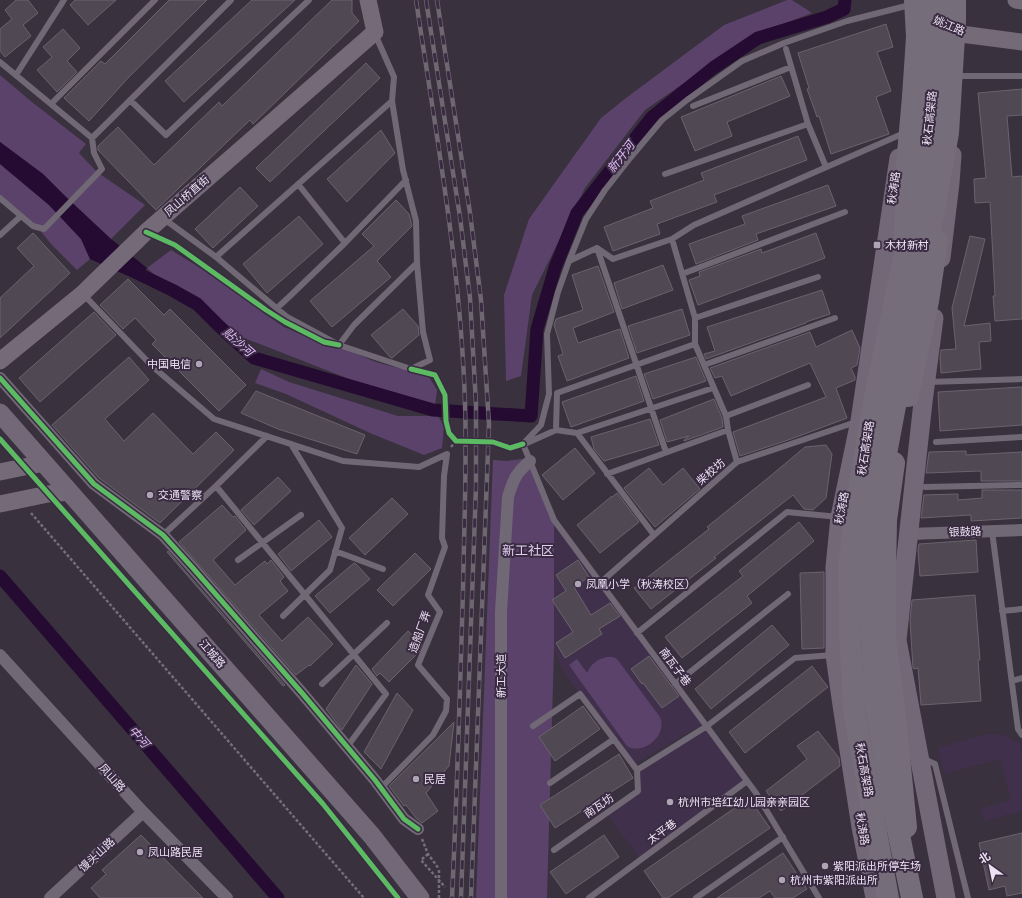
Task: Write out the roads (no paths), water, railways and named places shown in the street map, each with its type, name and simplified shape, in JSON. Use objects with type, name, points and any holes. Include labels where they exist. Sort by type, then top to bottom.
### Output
[{"type":"highway","name":"秋石高架路","points":[[888,898],[854,710],[850,634],[849,568],[856,507],[874,396],[931,131],[934,67],[934,0]]},
{"type":"highway","name":"秋石高架路","points":[[912,898],[893,806],[875,704],[870,563],[876,507],[948,132],[955,21],[954,0]]},
{"type":"highway","points":[[905,253],[906,176],[917,37],[908,1]]},
{"type":"highway","points":[[912,898],[894,705],[885,640],[886,520],[894,466],[928,301],[954,128]]},
{"type":"main road","points":[[946,898],[897,640],[950,184],[957,76],[965,0]]},
{"type":"main road","name":"秋涛路","points":[[875,898],[861,827],[835,655],[835,567],[840,517],[860,421],[911,74],[908,1]]},
{"type":"main road","name":"江城路","points":[[0,413],[372,836],[420,898]]},
{"type":"street","points":[[368,0],[375,32]]},
{"type":"street","name":"姚江路","points":[[908,1],[934,0]]},
{"type":"street","points":[[1016,0],[1022,1]]},
{"type":"street","name":"姚江路","points":[[908,1],[961,34],[1022,42]]},
{"type":"street","name":"凤山桥直街","points":[[0,361],[82,294],[163,218],[375,32]]},
{"type":"street","points":[[0,378],[94,484],[163,535],[286,674],[381,788],[404,819],[418,829]]},
{"type":"street","name":"新工大道","points":[[501,898],[501,612],[508,497],[512,482],[520,469],[530,461]]},
{"type":"street","points":[[0,472],[44,463]]},
{"type":"street","points":[[0,504],[48,494],[70,492]]},
{"type":"street","name":"银鼓路","points":[[909,534],[1022,530]]},
{"type":"street","name":"凤山路","points":[[0,655],[143,812],[227,898]]},
{"type":"street","name":"馒头山路","points":[[50,898],[143,812]]},
{"type":"lane","points":[[16,75],[64,0]]},
{"type":"lane","points":[[51,104],[155,0]]},
{"type":"lane","points":[[92,138],[231,0]]},
{"type":"lane","points":[[130,100],[166,135],[309,0]]},
{"type":"lane","points":[[523,444],[541,425],[549,394],[547,334],[558,292],[569,260],[586,219],[630,156],[662,120],[687,100],[742,61],[784,43],[908,1]]},
{"type":"lane","points":[[163,218],[216,257],[287,317],[339,345],[411,369],[430,360],[423,332],[417,263],[416,220],[403,170],[392,101],[394,77],[375,32]]},
{"type":"lane","points":[[786,49],[808,124],[826,166]]},
{"type":"lane","points":[[0,62],[92,138],[94,153],[102,169],[44,229],[33,226],[0,198]]},
{"type":"lane","points":[[693,106],[791,67]]},
{"type":"lane","points":[[957,76],[1022,76]]},
{"type":"lane","points":[[216,257],[392,101]]},
{"type":"lane","points":[[665,174],[808,124]]},
{"type":"lane","points":[[597,248],[613,259],[672,239],[694,224],[902,134]]},
{"type":"lane","points":[[277,308],[345,243],[406,180]]},
{"type":"lane","points":[[298,184],[345,243]]},
{"type":"lane","points":[[682,274],[845,212]]},
{"type":"lane","points":[[0,234],[21,216]]},
{"type":"lane","points":[[672,239],[695,318],[695,344],[726,416],[728,430],[737,462]]},
{"type":"lane","points":[[569,260],[597,248]]},
{"type":"lane","points":[[597,248],[666,452]]},
{"type":"lane","points":[[339,345],[354,325],[417,263]]},
{"type":"lane","points":[[695,318],[818,277]]},
{"type":"lane","points":[[82,294],[152,366],[214,418],[291,444],[342,528],[330,570],[283,616]]},
{"type":"lane","points":[[704,365],[835,318]]},
{"type":"lane","points":[[556,430],[557,393],[695,344]]},
{"type":"lane","points":[[926,382],[1022,378]]},
{"type":"lane","points":[[726,416],[808,385]]},
{"type":"lane","points":[[523,444],[556,430],[576,433],[713,388]]},
{"type":"lane","name":"柴校坊","points":[[600,583],[737,462],[860,421]]},
{"type":"lane","points":[[606,474],[728,430]]},
{"type":"lane","points":[[576,433],[654,535]]},
{"type":"lane","points":[[163,535],[267,436]]},
{"type":"lane","points":[[936,442],[1022,437]]},
{"type":"lane","name":"造船厂弄","points":[[291,444],[343,461],[419,467],[446,454],[442,538],[445,547],[428,595],[440,612],[418,665],[447,700],[446,711],[433,736],[381,788]]},
{"type":"lane","name":"南瓦子巷","points":[[523,444],[554,520],[748,781],[818,896]]},
{"type":"lane","points":[[925,487],[1022,485]]},
{"type":"lane","points":[[216,486],[386,694],[347,747]]},
{"type":"lane","points":[[637,633],[786,512],[840,517]]},
{"type":"lane","points":[[238,560],[301,514]]},
{"type":"lane","points":[[992,531],[1018,729],[1022,735]]},
{"type":"lane","points":[[335,551],[383,569]]},
{"type":"lane","points":[[675,684],[788,594]]},
{"type":"lane","points":[[1002,611],[1022,609]]},
{"type":"lane","points":[[322,684],[387,623]]},
{"type":"lane","points":[[533,726],[580,694],[637,770],[707,726],[795,658],[835,655]]},
{"type":"lane","points":[[1012,681],[1022,678]]},
{"type":"lane","points":[[550,783],[614,739]]},
{"type":"lane","points":[[919,756],[935,764],[968,898]]},
{"type":"lane","name":"南瓦坊","points":[[554,850],[638,791],[637,770]]},
{"type":"lane","name":"太平巷","points":[[589,898],[748,781]]},
{"type":"lane","points":[[696,898],[783,837]]},
{"type":"lane","points":[[811,898],[818,896]]},
{"type":"waterway","name":"新开河","points":[[129,264],[141,275],[197,304],[254,358],[433,410],[531,416],[537,329],[555,268],[577,213],[652,117],[713,68],[758,38],[827,17],[844,9],[845,0]]},
{"type":"waterway","name":"中河","points":[[0,576],[278,898]]},
{"type":"railway","points":[[416,0],[453,252],[463,353],[466,427],[463,590],[452,898]]},
{"type":"railway","points":[[426,0],[460,217],[470,298],[476,404],[476,487],[461,898]]},
{"type":"railway","points":[[437,0],[470,213],[481,300],[489,424],[471,898]]},
{"type":"place","name":"木材新村","points":[[877,245]]},
{"type":"place","name":"中国电信","points":[[199,364]]},
{"type":"place","name":"交通警察","points":[[150,495]]},
{"type":"place","name":"凤凰小学（秋涛校区）","points":[[578,584]]},
{"type":"place","name":"民居","points":[[416,779]]},
{"type":"place","name":"杭州市培红幼儿园亲亲园区","points":[[670,802]]},
{"type":"place","name":"凤山路民居","points":[[140,852]]},
{"type":"place","name":"紫阳派出所停车场","points":[[825,866]]},
{"type":"place","name":"杭州市紫阳派出所","points":[[782,880]]},
{"type":"district","name":"新工社区","points":[[528,550]]},
{"type":"water label","name":"贴沙河","points":[[238,342]]}]
